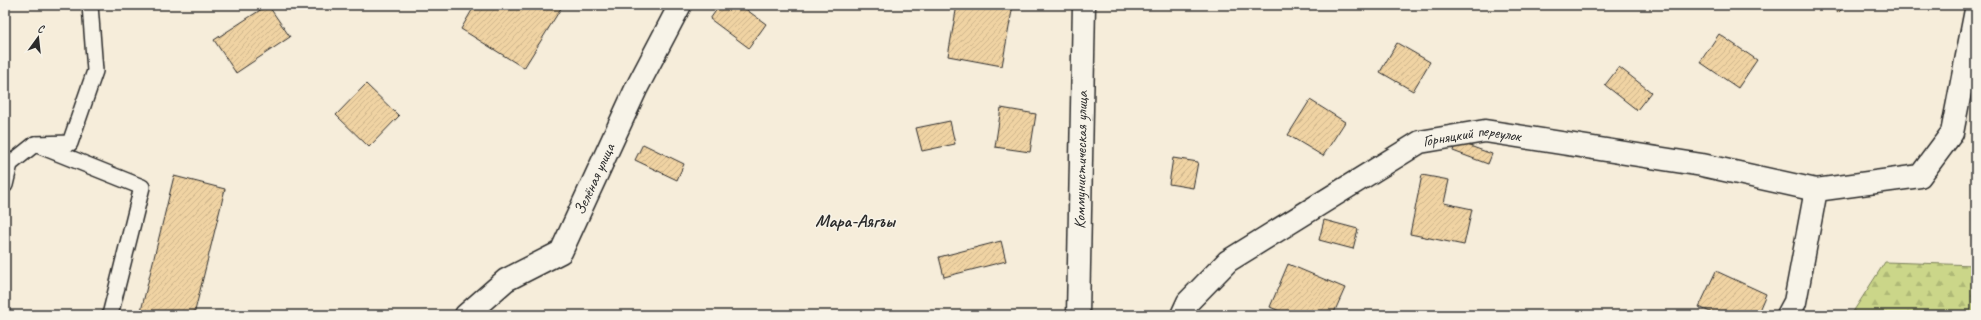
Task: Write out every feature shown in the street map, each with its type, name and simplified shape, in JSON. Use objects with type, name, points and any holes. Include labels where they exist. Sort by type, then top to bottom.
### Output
[{"type":"street","name":"Зелёная улица","points":[[466,315],[506,280],[561,252],[636,89],[680,5]]},
{"type":"street","name":"Коммунистическая улица","points":[[1078,315],[1084,5]]},
{"type":"street","name":"Горняцкий переулок","points":[[1182,315],[1188,302],[1228,261],[1420,142],[1485,131],[1702,165],[1816,190],[1920,176],[1952,133],[1976,10]]},
{"type":"street","points":[[1788,315],[1795,302],[1816,190]]},
{"type":"lane","points":[[5,185],[8,164],[35,144],[70,143],[95,71],[90,5]]},
{"type":"lane","points":[[35,144],[142,187],[110,315]]},
{"type":"green space","points":[[1885,262],[1976,265],[1976,315],[1851,315]]},
{"type":"building","points":[[268,5],[290,37],[236,73],[214,40]]},
{"type":"building","points":[[475,5],[563,5],[524,68],[461,29]]},
{"type":"building","points":[[720,5],[740,5],[766,24],[749,48],[710,19]]},
{"type":"building","points":[[957,5],[1013,5],[1002,66],[948,56]]},
{"type":"building","points":[[1829,5],[1846,5],[1838,13]]},
{"type":"building","points":[[1719,34],[1757,60],[1738,88],[1700,62]]},
{"type":"building","points":[[1397,43],[1430,62],[1413,91],[1380,72]]},
{"type":"building","points":[[1619,67],[1651,92],[1637,110],[1605,85]]},
{"type":"building","points":[[366,84],[399,116],[369,147],[336,115]]},
{"type":"building","points":[[1310,100],[1345,122],[1323,156],[1288,135]]},
{"type":"building","points":[[1001,108],[1036,114],[1030,152],[995,147]]},
{"type":"building","points":[[950,121],[955,144],[922,151],[916,128]]},
{"type":"building","points":[[1456,141],[1492,154],[1488,164],[1453,151]]},
{"type":"building","points":[[643,144],[684,164],[677,180],[635,160]]},
{"type":"building","points":[[1173,158],[1198,162],[1193,188],[1169,184]]},
{"type":"building","points":[[1422,175],[1449,180],[1444,203],[1472,209],[1464,245],[1410,234]]},
{"type":"building","points":[[174,176],[225,189],[194,315],[140,315]]},
{"type":"building","points":[[1324,220],[1358,229],[1353,249],[1319,240]]},
{"type":"building","points":[[1001,241],[1006,261],[944,277],[939,257]]},
{"type":"building","points":[[1288,264],[1345,288],[1333,315],[1289,315],[1270,307]]},
{"type":"building","points":[[1716,271],[1766,294],[1757,315],[1717,315],[1699,307]]},
{"type":"district","name":"Мара-Аягъы","points":[[855,221]]}]
